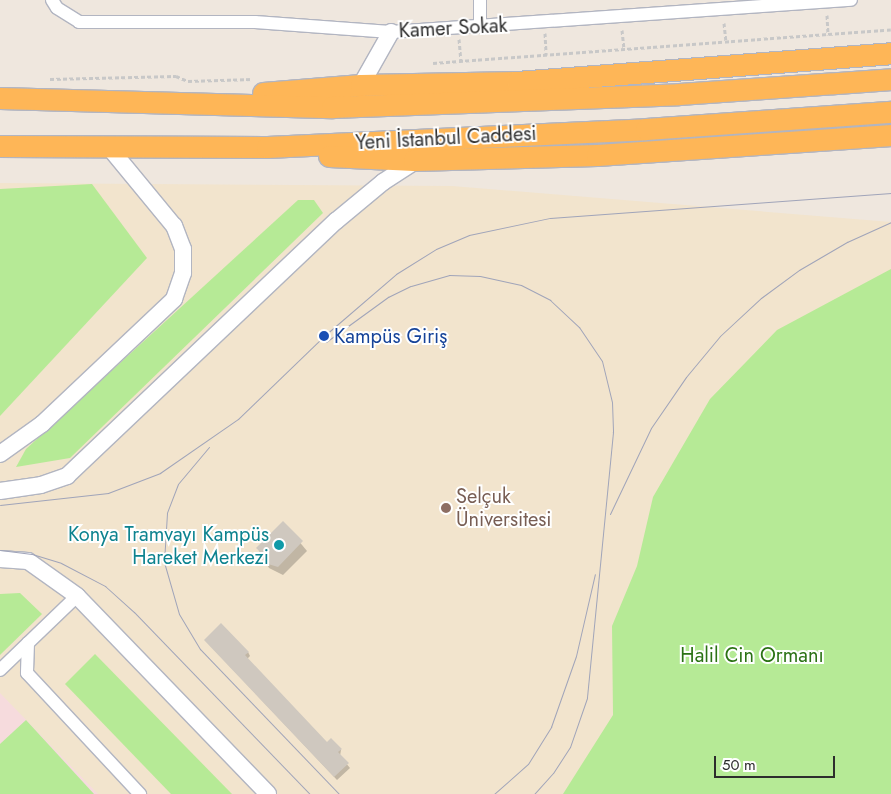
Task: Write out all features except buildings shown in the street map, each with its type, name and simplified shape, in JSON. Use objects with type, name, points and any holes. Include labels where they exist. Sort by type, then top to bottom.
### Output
[{"type":"highway","points":[[166,101],[361,86],[517,82],[891,53]]},
{"type":"highway","name":"Yeni İstanbul Caddesi","points":[[0,98],[332,107],[679,94],[891,79]]},
{"type":"highway","name":"Yeni İstanbul Caddesi","points":[[0,146],[287,146],[646,129],[891,112]]},
{"type":"highway","points":[[152,147],[417,160],[597,155],[891,135]]},
{"type":"street","points":[[480,0],[480,27]]},
{"type":"street","name":"Kamer Sokak","points":[[55,4],[79,22],[255,22],[391,32],[544,23],[851,0]]},
{"type":"street","points":[[361,86],[391,32]]},
{"type":"street","points":[[0,454],[42,424],[174,299],[183,273],[183,249],[174,226],[108,146]]},
{"type":"street","points":[[0,491],[41,485],[67,476],[336,221],[383,182],[417,160]]},
{"type":"street","points":[[0,559],[28,561],[77,596],[268,794]]},
{"type":"street","points":[[0,670],[77,596]]},
{"type":"street","points":[[28,644],[27,672],[140,794]]},
{"type":"path","points":[[826,2],[828,34]]},
{"type":"path","points":[[723,9],[726,42]]},
{"type":"path","points":[[621,17],[624,49]]},
{"type":"path","points":[[544,23],[546,55]]},
{"type":"path","points":[[459,28],[461,61]]},
{"type":"path","points":[[423,64],[891,28]]},
{"type":"path","points":[[40,79],[176,76],[188,81],[262,79]]},
{"type":"shaded area","name":"Selçuk Üniversitesi","points":[[0,183],[452,186],[891,222],[891,794],[0,794]]},
{"type":"shaded area","points":[[0,693],[98,794],[0,794]]},
{"type":"green space","points":[[92,184],[147,258],[0,416],[0,189]]},
{"type":"green space","points":[[298,200],[314,200],[323,213],[70,458],[16,467],[26,449]]},
{"type":"green space","name":"Halil Cin Ormanı","points":[[891,269],[891,794],[563,794],[613,715],[612,626],[637,566],[653,497],[710,399],[777,330]]},
{"type":"green space","points":[[20,593],[42,614],[0,655],[0,594]]},
{"type":"green space","points":[[95,654],[232,794],[171,794],[65,684]]},
{"type":"green space","points":[[26,720],[94,794],[0,794],[0,744]]},
{"type":"tram line","points":[[0,505],[108,493],[160,473],[238,419],[324,336],[396,274],[436,249],[469,235],[550,218],[891,193]]},
{"type":"tram line","points":[[610,514],[651,428],[686,377],[720,336],[761,298],[799,270],[847,242],[891,222]]},
{"type":"tram line","points":[[326,342],[388,297],[411,286],[449,275],[480,276],[521,285],[550,300],[579,327],[602,361],[612,402],[613,432],[587,698],[570,747],[553,773],[534,794]]},
{"type":"tram line","points":[[209,447],[178,484],[167,513],[164,562],[179,614],[200,649],[339,794]]},
{"type":"tram line","points":[[0,550],[32,554],[61,563],[105,586],[134,612],[310,794]]},
{"type":"tram line","points":[[494,794],[528,764],[551,727],[576,656],[595,574]]},
{"type":"place","name":"Kampüs Giriş","points":[[324,336]]},
{"type":"place","name":"Selçuk Üniversitesi","points":[[446,508]]},
{"type":"place","name":"Konya Tramvayı Kampüs Hareket Merkezi","points":[[279,545]]}]
